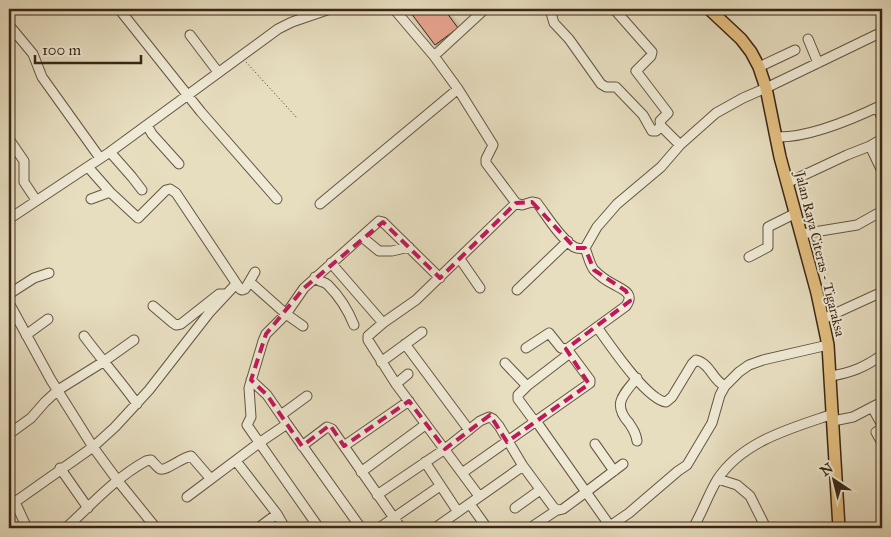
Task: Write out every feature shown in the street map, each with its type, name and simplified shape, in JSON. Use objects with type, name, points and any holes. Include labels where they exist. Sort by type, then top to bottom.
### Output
[{"type":"main road","name":"Jalan Raya Citeras - Tigaraksa","points":[[709,9],[741,39],[751,52],[759,67],[766,88],[787,183],[802,234],[828,345],[839,528]]},
{"type":"street","points":[[119,9],[217,131],[277,199]]},
{"type":"street","points":[[9,219],[110,152],[278,29],[292,22],[330,9]]},
{"type":"street","points":[[394,9],[434,56],[458,89],[493,144],[486,158],[488,168],[516,204],[522,205],[532,202],[537,204],[575,248],[585,248]]},
{"type":"street","points":[[434,56],[486,9]]},
{"type":"street","points":[[555,9],[551,17],[554,23],[569,39],[602,84],[606,87],[616,87],[643,115],[652,131],[656,132],[661,126]]},
{"type":"street","points":[[614,9],[651,51],[651,56],[636,71],[667,110],[668,115],[660,121],[661,126],[680,145]]},
{"type":"street","points":[[9,25],[33,54],[42,77],[100,158]]},
{"type":"street","points":[[585,248],[592,233],[613,208],[661,166],[680,145],[716,113],[743,98],[882,32]]},
{"type":"street","points":[[190,35],[218,72]]},
{"type":"street","points":[[808,39],[818,63]]},
{"type":"street","points":[[759,67],[795,50]]},
{"type":"street","points":[[320,204],[458,89]]},
{"type":"street","points":[[776,137],[798,135],[849,120],[880,107],[882,119]]},
{"type":"street","points":[[146,126],[179,164]]},
{"type":"street","points":[[9,138],[24,161],[24,182],[36,200]]},
{"type":"street","points":[[787,183],[882,139]]},
{"type":"street","points":[[870,146],[882,171]]},
{"type":"street","points":[[110,152],[142,190]]},
{"type":"street","points":[[88,167],[110,192],[138,218],[166,190],[172,190],[242,290],[250,282],[254,272]]},
{"type":"street","points":[[91,199],[110,192]]},
{"type":"street","points":[[479,496],[396,384],[368,340],[368,336],[416,300],[516,204]]},
{"type":"street","points":[[802,234],[857,225],[882,211]]},
{"type":"street","points":[[749,257],[768,247],[768,227],[796,213]]},
{"type":"street","points":[[319,528],[247,425],[251,417],[249,394],[251,380],[266,334],[286,314],[304,288],[315,277],[379,221],[383,222],[440,278]]},
{"type":"street","points":[[362,236],[378,251],[392,251],[409,247]]},
{"type":"street","points":[[517,290],[568,241]]},
{"type":"street","points":[[585,248],[594,270],[612,284],[626,291],[630,296],[630,301],[527,386],[517,397],[610,527],[687,465],[712,423],[720,395],[725,386],[749,365],[828,345]]},
{"type":"street","points":[[460,259],[480,288]]},
{"type":"street","points":[[331,263],[383,323]]},
{"type":"street","points":[[9,294],[34,278],[49,273]]},
{"type":"street","points":[[315,277],[320,282],[326,283],[338,297],[349,313],[354,325]]},
{"type":"street","points":[[250,282],[286,314],[303,326]]},
{"type":"street","points":[[27,528],[12,504],[32,492],[60,468],[93,447],[137,404],[209,313],[236,284]]},
{"type":"street","points":[[823,320],[882,292]]},
{"type":"street","points":[[153,306],[173,323],[181,324],[219,294],[226,294]]},
{"type":"street","points":[[9,306],[93,447],[152,526]]},
{"type":"street","points":[[26,335],[48,320]]},
{"type":"street","points":[[597,328],[636,378],[657,398],[666,402],[672,397],[692,364],[698,360],[709,368],[717,381],[725,386]]},
{"type":"street","points":[[381,362],[422,332]]},
{"type":"street","points":[[462,474],[590,383],[590,380],[569,351],[561,348],[549,333],[526,348]]},
{"type":"street","points":[[84,336],[137,404]]},
{"type":"street","points":[[9,434],[31,418],[58,390],[134,340]]},
{"type":"street","points":[[405,344],[469,430]]},
{"type":"street","points":[[831,376],[853,372],[868,365],[882,355]]},
{"type":"street","points":[[505,363],[527,386]]},
{"type":"street","points":[[396,384],[408,374]]},
{"type":"street","points":[[636,378],[620,402],[620,410],[623,417],[635,431],[637,441]]},
{"type":"street","points":[[251,380],[267,395],[361,528]]},
{"type":"street","points":[[281,415],[307,396]]},
{"type":"street","points":[[344,446],[409,402]]},
{"type":"street","points":[[692,528],[718,479],[737,456],[760,442],[789,429],[833,418],[852,417],[882,402]]},
{"type":"street","points":[[872,407],[882,426],[876,432],[882,443]]},
{"type":"street","points":[[377,495],[445,449],[480,421],[490,417],[499,426],[507,442],[556,510]]},
{"type":"street","points":[[187,497],[210,478],[287,424]]},
{"type":"street","points":[[361,472],[426,425]]},
{"type":"street","points":[[302,446],[329,427],[332,428],[401,528]]},
{"type":"street","points":[[595,444],[614,471]]},
{"type":"street","points":[[66,528],[94,500],[146,461],[151,460],[164,469],[182,458],[191,456],[210,478]]},
{"type":"street","points":[[236,461],[285,528]]},
{"type":"street","points":[[425,462],[458,512]]},
{"type":"street","points":[[530,528],[556,510],[562,509],[623,464]]},
{"type":"street","points":[[435,528],[524,466]]},
{"type":"street","points":[[60,468],[88,508]]},
{"type":"street","points":[[718,479],[737,485],[750,496],[766,528]]},
{"type":"street","points":[[380,528],[440,486]]},
{"type":"street","points":[[515,508],[540,490]]},
{"type":"street","points":[[470,504],[487,528]]},
{"type":"street","points":[[258,528],[276,514]]},
{"type":"path","points":[[240,56],[256,71],[297,118]]},
{"type":"highlighted area","points":[[532,202],[575,248],[585,248],[594,270],[626,291],[630,301],[566,349],[589,384],[507,442],[490,415],[445,449],[409,401],[344,446],[330,425],[302,446],[267,395],[251,380],[266,334],[304,288],[383,222],[440,278],[516,203]]},
{"type":"building","points":[[408,9],[444,9],[458,28],[435,45]]}]
